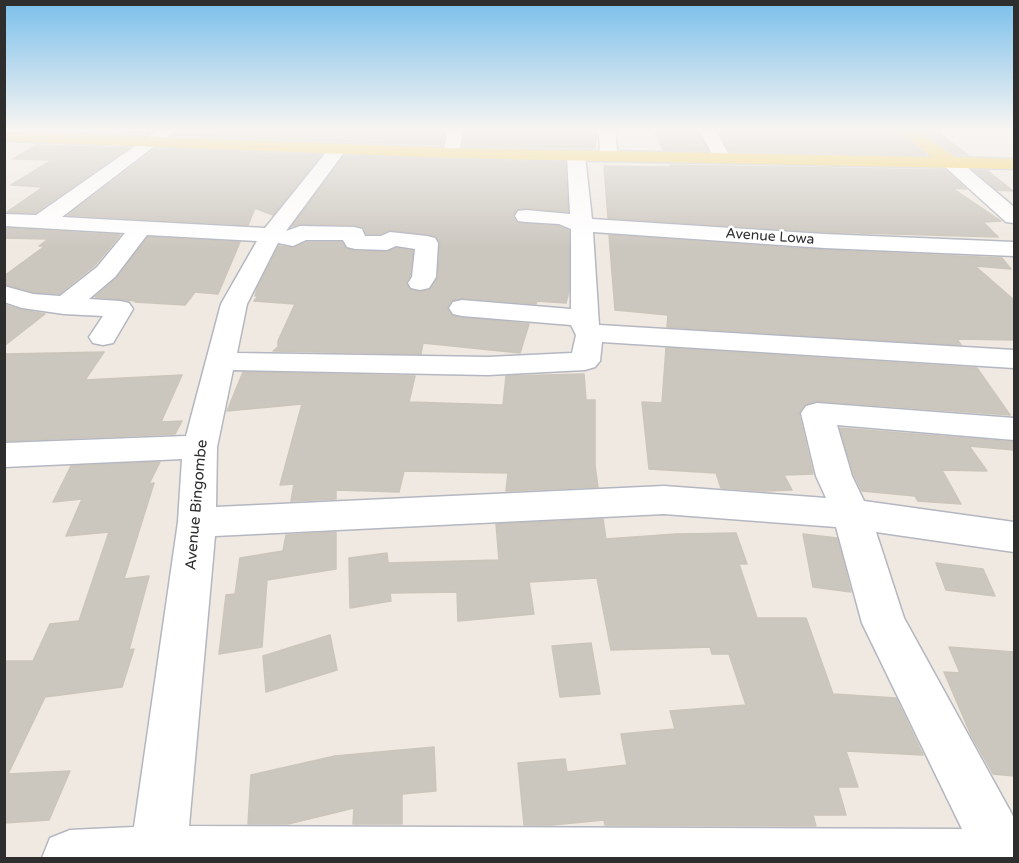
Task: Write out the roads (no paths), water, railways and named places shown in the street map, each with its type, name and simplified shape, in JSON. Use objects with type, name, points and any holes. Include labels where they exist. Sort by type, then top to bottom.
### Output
[{"type":"street","points":[[4,235],[107,169]]},
{"type":"street","name":"Avenue Bingombe","points":[[158,856],[197,522],[200,447],[234,304],[309,169]]},
{"type":"street","points":[[220,361],[488,366],[585,361],[587,326],[577,169]]},
{"type":"street","points":[[958,169],[1014,218]]},
{"type":"street","name":"Avenue Lowa","points":[[526,216],[561,218],[582,225],[824,241],[1014,249]]},
{"type":"street","points":[[23,221],[271,235],[293,239],[300,233],[354,234],[356,242],[387,243],[390,239],[427,243],[424,277],[420,283]]},
{"type":"street","points":[[64,306],[106,272],[141,228]]},
{"type":"street","points":[[4,294],[31,302],[120,309],[103,337]]},
{"type":"street","points":[[462,308],[587,326],[1014,359]]},
{"type":"street","points":[[70,858],[158,856],[1006,858],[891,639],[852,514],[834,476],[817,413],[1014,429]]},
{"type":"street","points":[[4,455],[200,447]]},
{"type":"street","points":[[197,522],[664,500],[852,514],[1014,537]]}]
